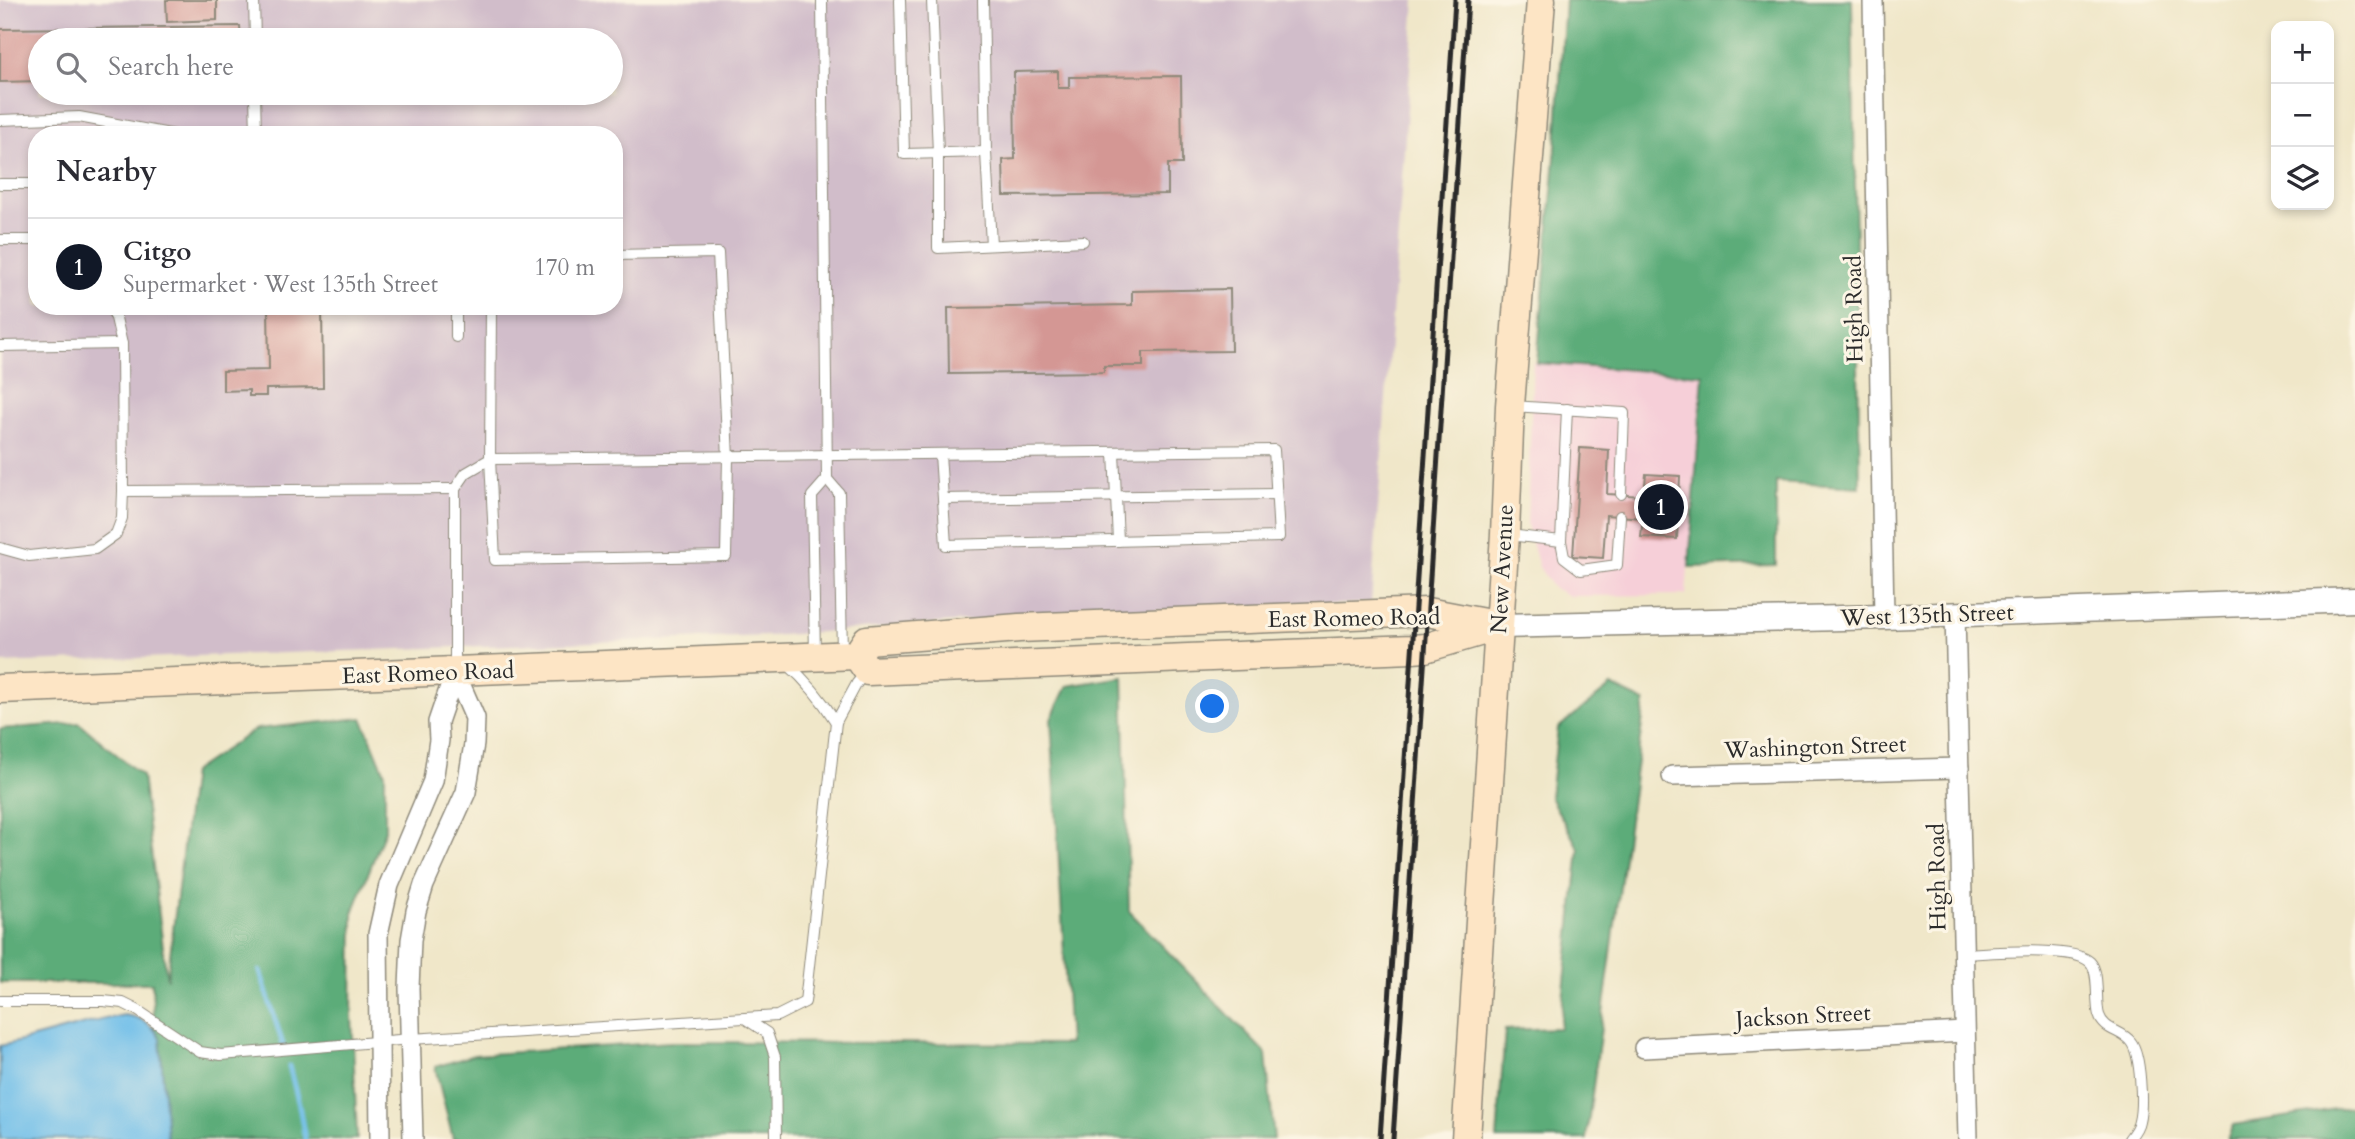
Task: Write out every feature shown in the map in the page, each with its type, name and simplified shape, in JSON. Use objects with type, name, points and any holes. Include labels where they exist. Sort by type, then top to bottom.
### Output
[{"type":"main road","name":"New Avenue","points":[[1466,1139],[1505,534],[1510,406],[1541,0]]},
{"type":"main road","name":"East Romeo Road","points":[[0,689],[779,658],[845,659],[867,640],[1128,623],[1427,612],[1499,626]]},
{"type":"street","name":"High Road","points":[[1873,0],[1884,617]]},
{"type":"street","name":"West 135th Street","points":[[1499,626],[1884,617],[2355,600]]},
{"type":"street","name":"High Road","points":[[1955,614],[1968,1139]]},
{"type":"street","points":[[413,1139],[409,988],[411,940],[424,885],[461,804],[471,768],[475,718],[455,672]]},
{"type":"street","points":[[380,1139],[378,934],[389,885],[433,781],[439,740],[438,722],[455,672]]},
{"type":"street","name":"Washington Street","points":[[1672,776],[1959,768]]},
{"type":"street","name":"Jackson Street","points":[[1643,1048],[1965,1032]]},
{"type":"lane","points":[[254,0],[254,28]]},
{"type":"lane","points":[[822,0],[827,480],[839,493],[845,659]]},
{"type":"lane","points":[[900,0],[904,154],[986,152]]},
{"type":"lane","points":[[932,0],[938,154],[938,248],[1083,240]]},
{"type":"lane","points":[[983,0],[991,245]]},
{"type":"lane","points":[[255,105],[256,126]]},
{"type":"lane","points":[[0,120],[79,117],[127,126]]},
{"type":"lane","points":[[0,184],[28,184]]},
{"type":"lane","points":[[0,240],[28,240]]},
{"type":"lane","points":[[491,315],[491,459],[495,560],[726,556],[728,458],[718,253],[623,255]]},
{"type":"lane","points":[[0,548],[29,556],[95,549],[116,534],[122,518],[123,491],[122,344],[115,315]]},
{"type":"lane","points":[[456,315],[456,337]]},
{"type":"lane","points":[[0,346],[122,344]]},
{"type":"lane","points":[[1510,406],[1624,412],[1621,494]]},
{"type":"lane","points":[[1567,409],[1561,541],[1564,557],[1581,569],[1617,565],[1620,516]]},
{"type":"lane","points":[[455,672],[454,489],[466,473],[491,459],[1275,450],[1279,537],[946,545],[940,454]]},
{"type":"lane","points":[[1114,452],[1118,541]]},
{"type":"lane","points":[[0,1002],[123,1003],[201,1052],[221,1055],[411,1039],[777,1016],[805,1002],[836,722],[857,683],[845,659],[812,496],[827,480]]},
{"type":"lane","points":[[123,491],[454,489]]},
{"type":"lane","points":[[943,499],[1275,494]]},
{"type":"lane","points":[[1505,534],[1561,541]]},
{"type":"lane","points":[[779,658],[805,679],[836,722]]},
{"type":"lane","points":[[1963,954],[2051,952],[2074,955],[2090,962],[2094,970],[2098,1014],[2103,1023],[2130,1041],[2136,1055],[2141,1109],[2138,1125],[2129,1139]]},
{"type":"lane","points":[[744,1018],[766,1033],[775,1057],[776,1139]]},
{"type":"shaded area","points":[[0,0],[1415,0],[1371,603],[1059,614],[769,636],[0,663]]},
{"type":"shaded area","points":[[1533,362],[1703,375],[1686,595],[1569,596],[1552,587],[1539,567],[1527,525]]},
{"type":"green space","points":[[1565,0],[1852,0],[1860,487],[1776,482],[1776,565],[1689,567],[1703,375],[1537,363],[1556,146]]},
{"type":"green space","points":[[1123,677],[1129,911],[1266,1054],[1274,1139],[453,1139],[435,1067],[474,1055],[671,1042],[1069,1044],[1051,719],[1067,686]]},
{"type":"green space","points":[[1611,686],[1645,702],[1586,1139],[1497,1139],[1505,1030],[1560,1028],[1579,849],[1550,797],[1558,728]]},
{"type":"green space","points":[[362,718],[385,773],[385,830],[353,913],[352,1016],[357,1139],[167,1139],[160,1038],[154,1027],[152,983],[0,983],[0,729],[79,723],[142,776],[167,980],[192,772],[256,729]]},
{"type":"green space","points":[[2355,1106],[2355,1139],[2227,1139],[2233,1125]]},
{"type":"water","points":[[124,1015],[145,1022],[160,1038],[167,1139],[0,1139],[0,1046]]},
{"type":"building","points":[[166,0],[217,0],[217,20],[167,22]]},
{"type":"building","points":[[240,26],[240,28],[80,28]]},
{"type":"building","points":[[0,29],[28,29],[28,81],[0,82]]},
{"type":"building","points":[[1058,71],[1058,88],[1069,88],[1069,77],[1181,76],[1182,164],[1168,164],[1168,194],[1004,196],[1003,160],[1015,159],[1014,72]]},
{"type":"building","points":[[1230,289],[1231,351],[1143,352],[1143,366],[1104,366],[1104,372],[949,374],[948,308],[1132,305],[1132,291]]},
{"type":"building","points":[[268,315],[322,315],[323,388],[266,389],[266,396],[249,396],[249,390],[223,391],[223,371],[269,370]]},
{"type":"building","points":[[1580,448],[1609,450],[1607,494],[1644,496],[1646,474],[1680,476],[1677,539],[1641,537],[1643,518],[1606,515],[1603,558],[1573,556]]},
{"type":"waterway","points":[[260,971],[283,1045]]},
{"type":"waterway","points":[[289,1066],[305,1139]]},
{"type":"railway","points":[[1380,1139],[1455,0]]},
{"type":"railway","points":[[1393,1139],[1468,0]]},
{"type":"place","name":"Citgo","points":[[1661,507]]}]
